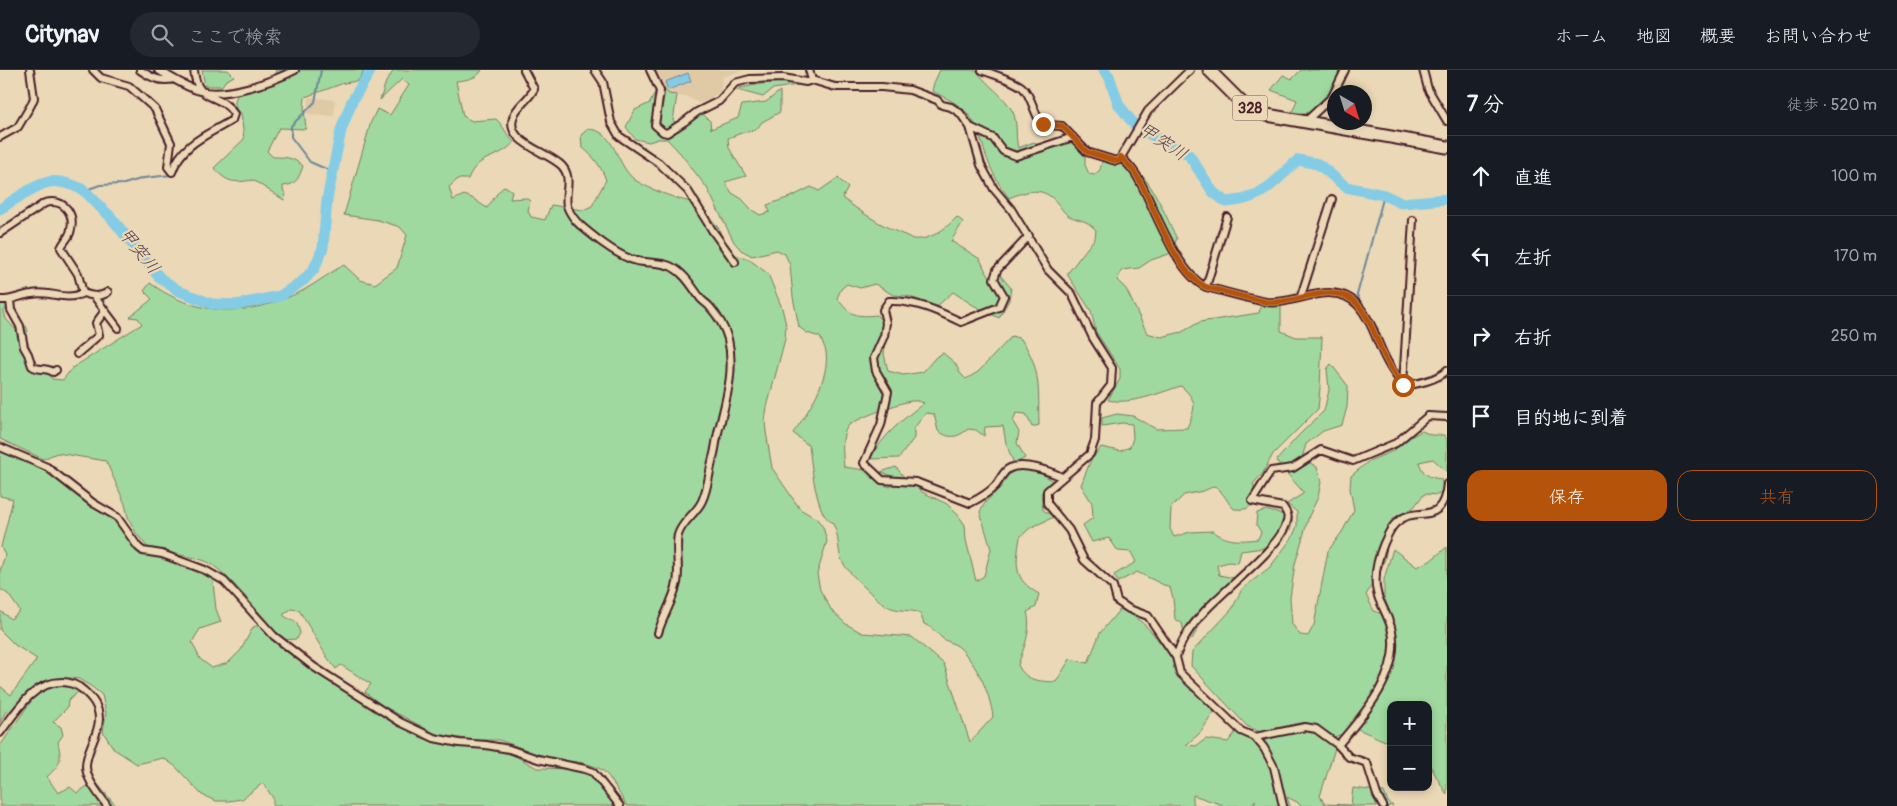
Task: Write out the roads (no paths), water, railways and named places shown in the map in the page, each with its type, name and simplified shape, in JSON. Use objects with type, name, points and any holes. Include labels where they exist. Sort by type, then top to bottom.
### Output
[{"type":"highway","name":"328","points":[[1208,70],[1245,106],[1267,114],[1447,146]]},
{"type":"street","points":[[0,137],[18,127],[32,105],[34,98],[30,70]]},
{"type":"street","points":[[93,70],[101,78],[129,86],[155,109],[171,143],[168,167],[172,172],[179,157],[190,145],[232,120],[234,114],[230,108],[218,100],[207,97],[201,91],[195,81],[194,70]]},
{"type":"street","points":[[140,70],[163,82],[174,79]]},
{"type":"street","points":[[158,70],[201,91],[220,92],[244,88],[295,70]]},
{"type":"street","points":[[524,70],[534,89],[531,96],[516,111],[513,127],[525,144],[549,155],[562,166],[567,174],[567,206],[578,224],[628,258],[636,261],[668,265],[678,271],[717,316],[728,338],[731,368],[730,385],[719,427],[710,482],[697,511],[683,523],[678,535],[677,584],[658,633]]},
{"type":"street","points":[[595,70],[603,82],[611,122],[619,136],[659,162],[688,191],[712,230],[735,262]]},
{"type":"street","points":[[650,70],[660,91],[655,125],[667,133],[697,112],[719,102],[735,83],[750,79],[770,78],[806,82],[812,80],[835,87],[882,87],[910,90],[937,100],[942,105],[951,107],[960,113],[970,127],[981,165],[994,189],[1011,209],[1048,270],[1072,294],[1093,338],[1112,368],[1111,384],[1097,403],[1094,445],[1090,454],[1047,491],[1047,503],[1069,530],[1084,560],[1112,586],[1117,600],[1129,609],[1148,616],[1176,657],[1180,673],[1241,730],[1255,737],[1264,748],[1274,767],[1283,806]]},
{"type":"street","points":[[809,70],[812,80]]},
{"type":"street","points":[[982,70],[1020,86],[1033,101],[1037,117],[1042,123],[1062,126],[1084,150],[1093,155],[1116,161],[1119,161],[1148,111],[1190,70]]},
{"type":"street","points":[[1305,122],[1332,97],[1345,70]]},
{"type":"street","points":[[1423,70],[1428,89],[1447,121]]},
{"type":"street","points":[[970,127],[993,138],[1003,151],[1016,156],[1073,137]]},
{"type":"street","points":[[1121,157],[1138,177],[1158,220],[1185,268],[1198,283],[1206,287],[1266,302],[1279,303],[1301,296],[1336,294],[1347,298],[1357,304],[1368,318],[1388,364],[1403,385]]},
{"type":"street","points":[[1301,296],[1332,199]]},
{"type":"street","points":[[0,233],[45,203],[54,201],[62,203],[66,206],[71,221],[70,232],[62,244],[62,248],[78,274],[83,293]]},
{"type":"street","points":[[1206,287],[1227,217]]},
{"type":"street","points":[[1403,385],[1413,220]]},
{"type":"street","points":[[1029,236],[997,270],[994,279],[1004,296],[999,307],[961,322],[940,311],[904,300],[889,301],[883,310],[886,323],[884,336],[874,358],[876,371],[888,392],[881,425],[864,463],[882,480],[916,482],[970,503],[981,498],[995,486],[1008,469],[1016,467],[1042,468],[1062,477]]},
{"type":"street","points":[[0,300],[10,300],[33,293],[67,298],[83,293],[101,296],[108,292]]},
{"type":"street","points":[[94,296],[104,312],[118,328]]},
{"type":"street","points":[[10,300],[11,310],[20,326],[24,347],[32,366],[34,368],[48,369],[53,372],[56,370]]},
{"type":"street","points":[[77,354],[99,336],[96,323],[104,312]]},
{"type":"street","points":[[1403,385],[1414,385],[1443,376],[1447,370]]},
{"type":"street","points":[[1176,657],[1180,642],[1203,612],[1265,554],[1285,528],[1288,520],[1283,507],[1252,501],[1271,471],[1293,468],[1321,450],[1353,461],[1396,443],[1428,416],[1447,417]]},
{"type":"street","points":[[0,447],[47,467],[93,503],[117,517],[138,547],[143,551],[162,554],[205,570],[224,581],[274,636],[300,657],[314,668],[400,722],[434,738],[509,749],[538,759],[593,772],[620,806]]},
{"type":"street","points":[[1338,745],[1360,720],[1384,684],[1392,657],[1392,629],[1376,588],[1376,568],[1384,544],[1396,523],[1413,515],[1430,514],[1441,507],[1446,497],[1447,484]]},
{"type":"street","points":[[0,733],[31,694],[41,686],[53,682],[66,682],[80,687],[91,697],[98,708],[99,720],[85,767],[88,776],[108,806]]},
{"type":"street","points":[[1255,737],[1305,727],[1316,729],[1338,745],[1348,757],[1367,763],[1383,806]]},
{"type":"water","points":[[688,73],[691,81],[668,90],[665,82]]},
{"type":"waterway","points":[[321,70],[315,102],[291,126],[291,137],[310,162],[333,172]]},
{"type":"waterway","name":"甲突川","points":[[0,209],[43,184],[57,182],[71,185],[83,190],[90,196],[109,215],[160,278],[179,291],[212,304],[236,305],[280,296],[304,280],[314,269],[323,248],[327,200],[341,130],[352,101],[371,70]]},
{"type":"waterway","name":"甲突川","points":[[1104,70],[1109,76],[1119,105],[1136,127],[1189,155],[1213,192],[1226,202],[1250,197],[1267,189],[1298,160],[1318,164],[1346,187],[1384,195],[1401,203],[1447,199]]},
{"type":"waterway","points":[[83,191],[100,185],[124,184],[144,178],[171,175]]},
{"type":"waterway","points":[[1362,305],[1357,295],[1384,195]]},
{"type":"waterway","points":[[1367,313],[1378,329],[1378,335]]}]
